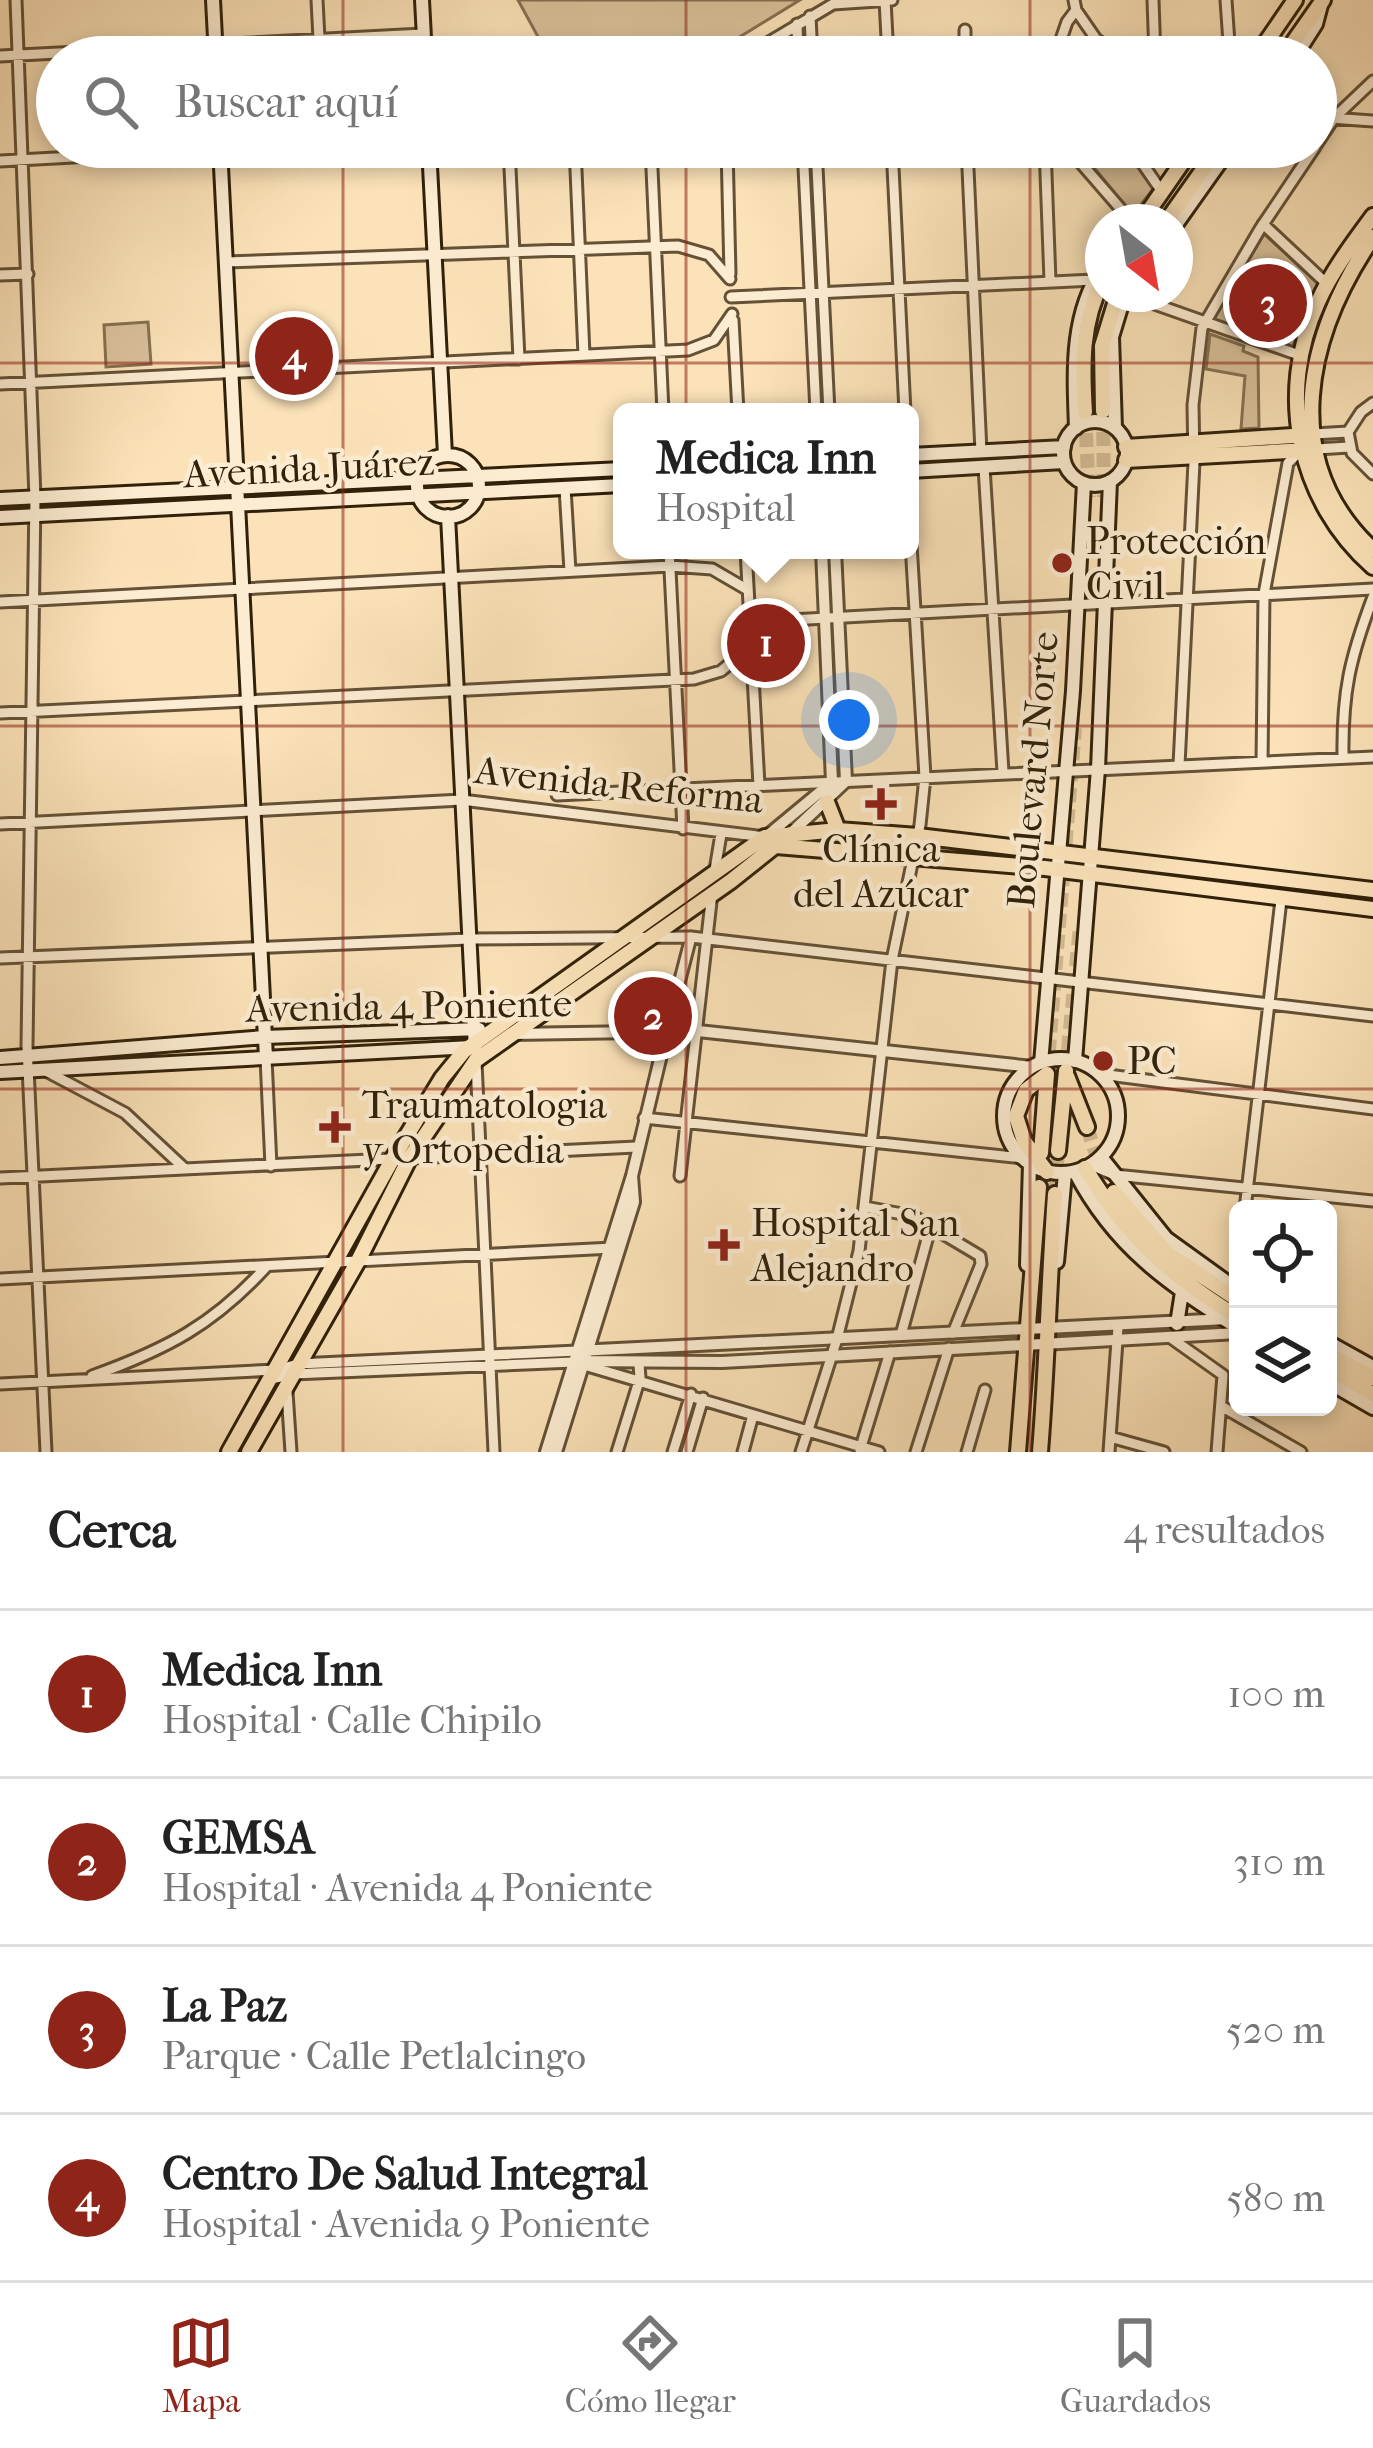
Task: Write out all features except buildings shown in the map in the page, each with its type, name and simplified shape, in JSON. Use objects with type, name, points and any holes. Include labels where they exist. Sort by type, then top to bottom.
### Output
[{"type":"main road","points":[[212,0],[214,36]]},
{"type":"main road","points":[[422,0],[423,34]]},
{"type":"main road","points":[[1270,36],[1295,0]]},
{"type":"main road","points":[[1298,36],[1322,1]]},
{"type":"main road","points":[[1308,36],[1322,1]]},
{"type":"main road","points":[[221,168],[266,1058]]},
{"type":"main road","points":[[430,168],[445,455]]},
{"type":"main road","points":[[1147,204],[1172,168]]},
{"type":"main road","points":[[1149,204],[1174,168]]},
{"type":"main road","points":[[1179,204],[1204,168]]},
{"type":"main road","points":[[1191,204],[1216,168]]},
{"type":"main road","points":[[1373,216],[1327,284],[1308,358],[1308,442],[1320,504],[1346,541],[1373,567]]},
{"type":"main road","points":[[1308,358],[1338,293],[1373,238]]},
{"type":"main road","points":[[1085,305],[1075,344],[1076,428],[1064,447],[1064,462],[1084,483],[1110,481],[1126,454]]},
{"type":"main road","points":[[1085,412],[1084,343],[1091,312]]},
{"type":"main road","points":[[1103,411],[1102,346],[1116,312]]},
{"type":"main road","points":[[1118,312],[1112,338],[1115,428],[1126,454]]},
{"type":"main road","points":[[1076,428],[1096,421],[1115,428]]},
{"type":"main road","points":[[1126,454],[1308,442]]},
{"type":"main road","points":[[1308,442],[1339,509],[1373,550]]},
{"type":"main road","points":[[919,470],[1064,447]]},
{"type":"main road","points":[[445,455],[461,457],[478,476],[478,493],[470,507],[448,517],[432,512],[419,496],[418,479],[428,463],[445,455]]},
{"type":"main road","points":[[919,456],[1064,462]]},
{"type":"main road","name":"Avenida Juárez","points":[[0,500],[613,469]]},
{"type":"main road","name":"Boulevard Norte","points":[[1058,1151],[1084,982],[1110,481]]},
{"type":"main road","name":"Boulevard Norte","points":[[1027,1336],[1031,1158],[1067,770],[1084,483]]},
{"type":"main road","name":"Avenida Juárez","points":[[0,517],[613,485]]},
{"type":"main road","points":[[229,1452],[358,1261],[476,1045],[448,517]]},
{"type":"main road","points":[[827,802],[838,830]]},
{"type":"main road","name":"Avenida Reforma","points":[[790,834],[838,830],[918,836],[1092,866],[1373,890]]},
{"type":"main road","points":[[249,1452],[338,1262],[442,1078],[490,1030],[714,876],[764,844],[790,834]]},
{"type":"main road","points":[[476,1045],[510,1034],[712,894],[764,844]]},
{"type":"main road","name":"Avenida Reforma","points":[[764,844],[912,857],[1059,862]]},
{"type":"main road","name":"Avenida Reforma","points":[[1092,866],[1281,900],[1373,910]]},
{"type":"main road","points":[[1342,906],[1343,887]]},
{"type":"main road","name":"Avenida 4 Poniente","points":[[490,1030],[510,1034]]},
{"type":"main road","name":"Avenida 4 Poniente","points":[[0,1072],[28,1064],[265,1037],[476,1045]]},
{"type":"main road","name":"Avenida 4 Poniente","points":[[0,1058],[44,1070],[476,1045]]},
{"type":"main road","points":[[1040,1068],[1016,1116],[1024,1141],[1047,1172]]},
{"type":"main road","points":[[1040,1068],[1069,1068],[1100,1074],[1116,1100],[1118,1115],[1111,1144],[1083,1167],[1047,1172],[1005,1127],[1004,1110],[1019,1078],[1040,1068]]},
{"type":"main road","points":[[1069,1068],[1087,1127]]},
{"type":"main road","points":[[1083,1167],[1115,1184],[1167,1253],[1229,1290]]},
{"type":"main road","points":[[1083,1167],[1093,1203],[1129,1250],[1182,1292],[1229,1316]]},
{"type":"main road","points":[[1083,1167],[1144,1249],[1229,1315]]},
{"type":"main road","points":[[1040,1452],[1050,1335],[1083,1167]]},
{"type":"main road","name":"Boulevard Norte","points":[[1018,1452],[1039,1187]]},
{"type":"main road","points":[[1050,1335],[1047,1311],[1055,1194]]},
{"type":"main road","points":[[1177,1324],[1182,1292]]},
{"type":"main road","points":[[1337,1347],[1373,1367]]},
{"type":"main road","points":[[1337,1359],[1373,1378]]},
{"type":"main road","points":[[1337,1374],[1373,1394]]},
{"type":"main road","points":[[1337,1387],[1373,1408]]},
{"type":"street","points":[[16,0],[34,498],[28,1064],[46,1452]]},
{"type":"street","points":[[317,0],[319,36]]},
{"type":"street","points":[[777,36],[833,4],[889,0],[888,36]]},
{"type":"street","points":[[1153,0],[1154,36]]},
{"type":"street","points":[[1226,0],[1229,36]]},
{"type":"street","points":[[1075,5],[1094,36]]},
{"type":"street","points":[[1062,36],[1075,5]]},
{"type":"street","points":[[810,16],[811,36]]},
{"type":"street","points":[[796,24],[797,36]]},
{"type":"street","points":[[965,30],[965,36]]},
{"type":"street","points":[[381,36],[423,34]]},
{"type":"street","points":[[0,56],[36,55]]},
{"type":"street","points":[[1337,115],[1373,82]]},
{"type":"street","points":[[1337,118],[1373,121]]},
{"type":"street","points":[[0,161],[36,159]]},
{"type":"street","points":[[510,168],[519,359]]},
{"type":"street","points":[[576,168],[584,356]]},
{"type":"street","points":[[652,168],[663,403]]},
{"type":"street","points":[[727,168],[737,403]]},
{"type":"street","points":[[804,168],[816,403]]},
{"type":"street","points":[[817,168],[829,403]]},
{"type":"street","points":[[893,168],[905,403]]},
{"type":"street","points":[[968,168],[1003,772]]},
{"type":"street","points":[[1046,168],[1049,281]]},
{"type":"street","points":[[1086,168],[1119,204]]},
{"type":"street","points":[[1146,168],[1158,186]]},
{"type":"street","points":[[1179,765],[1194,389],[1204,321],[1301,168]]},
{"type":"street","points":[[1263,224],[1327,284]]},
{"type":"street","points":[[226,262],[678,246],[710,255],[730,279]]},
{"type":"street","points":[[0,275],[28,274]]},
{"type":"street","points":[[731,297],[1085,280]]},
{"type":"street","points":[[1177,312],[1308,358]]},
{"type":"street","points":[[0,384],[688,350],[721,333],[732,314]]},
{"type":"street","points":[[1373,403],[1348,432],[1349,447],[1360,465],[1373,474]]},
{"type":"street","points":[[1262,762],[1264,594],[1288,463],[1308,442],[1348,432]]},
{"type":"street","points":[[1308,442],[1349,447]]},
{"type":"street","points":[[565,488],[570,571]]},
{"type":"street","points":[[670,559],[683,829]]},
{"type":"street","points":[[746,559],[759,785]]},
{"type":"street","points":[[790,834],[846,781],[824,559]]},
{"type":"street","points":[[764,844],[832,782],[835,559]]},
{"type":"street","points":[[801,1452],[851,1287],[865,1207],[892,960],[918,836],[925,777],[911,559]]},
{"type":"street","points":[[0,602],[670,566],[712,569],[748,590]]},
{"type":"street","points":[[751,622],[1264,594],[1373,593],[1350,658],[1344,692],[1343,758]]},
{"type":"street","points":[[0,712],[676,680],[722,671],[752,645]]},
{"type":"street","points":[[557,796],[1373,757]]},
{"type":"street","name":"Avenida Reforma","points":[[0,824],[462,800],[721,834],[764,844]]},
{"type":"street","points":[[680,1176],[721,834]]},
{"type":"street","points":[[1246,1200],[1281,900]]},
{"type":"street","points":[[0,958],[652,935],[1373,1016]]},
{"type":"street","points":[[556,1452],[614,1248],[634,1202],[636,1148],[691,937]]},
{"type":"street","name":"Avenida 4 Poniente","points":[[510,1034],[698,1030],[1040,1068]]},
{"type":"street","points":[[476,1045],[494,1452]]},
{"type":"street","points":[[266,1058],[271,1166]]},
{"type":"street","points":[[44,1070],[125,1113],[186,1169]]},
{"type":"street","points":[[1100,1074],[1373,1109]]},
{"type":"street","points":[[644,1118],[1031,1158]]},
{"type":"street","points":[[0,1178],[636,1148]]},
{"type":"street","points":[[1115,1184],[1248,1186],[1373,1202]]},
{"type":"street","points":[[865,1207],[913,1216],[980,1256],[953,1333]]},
{"type":"street","points":[[902,1335],[931,1225]]},
{"type":"street","points":[[0,1279],[614,1248]]},
{"type":"street","points":[[82,1380],[190,1334],[238,1298],[267,1266]]},
{"type":"street","points":[[1118,1334],[1229,1318]]},
{"type":"street","points":[[0,1384],[581,1358],[902,1335],[1171,1338],[1229,1331]]},
{"type":"street","points":[[1108,1452],[1118,1334]]},
{"type":"street","points":[[581,1358],[638,1364],[832,1356],[949,1348],[1027,1336]]},
{"type":"street","points":[[1171,1338],[1223,1375],[1216,1452]]},
{"type":"street","points":[[916,1452],[949,1348]]},
{"type":"street","points":[[860,1449],[890,1352]]},
{"type":"street","points":[[581,1358],[878,1452]]},
{"type":"street","points":[[546,1452],[581,1358]]},
{"type":"street","points":[[617,1452],[640,1378],[638,1364]]},
{"type":"street","points":[[285,1374],[291,1452]]},
{"type":"street","points":[[967,1452],[985,1390]]},
{"type":"street","points":[[673,1452],[691,1394]]},
{"type":"street","points":[[686,1452],[703,1398]]},
{"type":"street","points":[[1221,1406],[1284,1447],[1301,1452]]},
{"type":"street","points":[[743,1452],[753,1415]]},
{"type":"street","points":[[1110,1437],[1164,1452]]},
{"type":"shaded area","points":[[518,0],[800,0],[741,36],[538,36]]},
{"type":"shaded area","points":[[1094,168],[1144,168],[1156,185],[1141,204],[1124,204]]},
{"type":"shaded area","points":[[1264,234],[1320,285],[1292,348],[1213,320]]},
{"type":"shaded area","points":[[148,322],[151,364],[106,367],[104,325]]},
{"type":"shaded area","points":[[1210,334],[1244,346],[1243,351],[1258,357],[1259,428],[1241,429],[1245,376],[1206,369]]},
{"type":"tunnel","points":[[1103,411],[1104,497]]},
{"type":"tunnel","points":[[1085,412],[1089,497]]},
{"type":"tunnel","points":[[1047,1074],[1075,728]]},
{"type":"tunnel","points":[[1066,1071],[1080,926]]},
{"type":"tunnel","points":[[1087,1127],[1114,1192]]},
{"type":"tunnel","points":[[1055,1194],[1058,1151]]},
{"type":"place","name":"La Paz","points":[[1268,303]]},
{"type":"place","name":"Centro De Salud Integral","points":[[294,356]]},
{"type":"place","name":"Protección Civil","points":[[1062,563]]},
{"type":"place","name":"Medica Inn","points":[[766,643]]},
{"type":"place","name":"Clínica del Azúcar","points":[[881,804]]},
{"type":"place","name":"GEMSA","points":[[653,1016]]},
{"type":"place","name":"PC","points":[[1103,1061]]},
{"type":"place","name":"Traumatologia y Ortopedia","points":[[335,1127]]},
{"type":"place","name":"Hospital San Alejandro","points":[[724,1245]]}]
